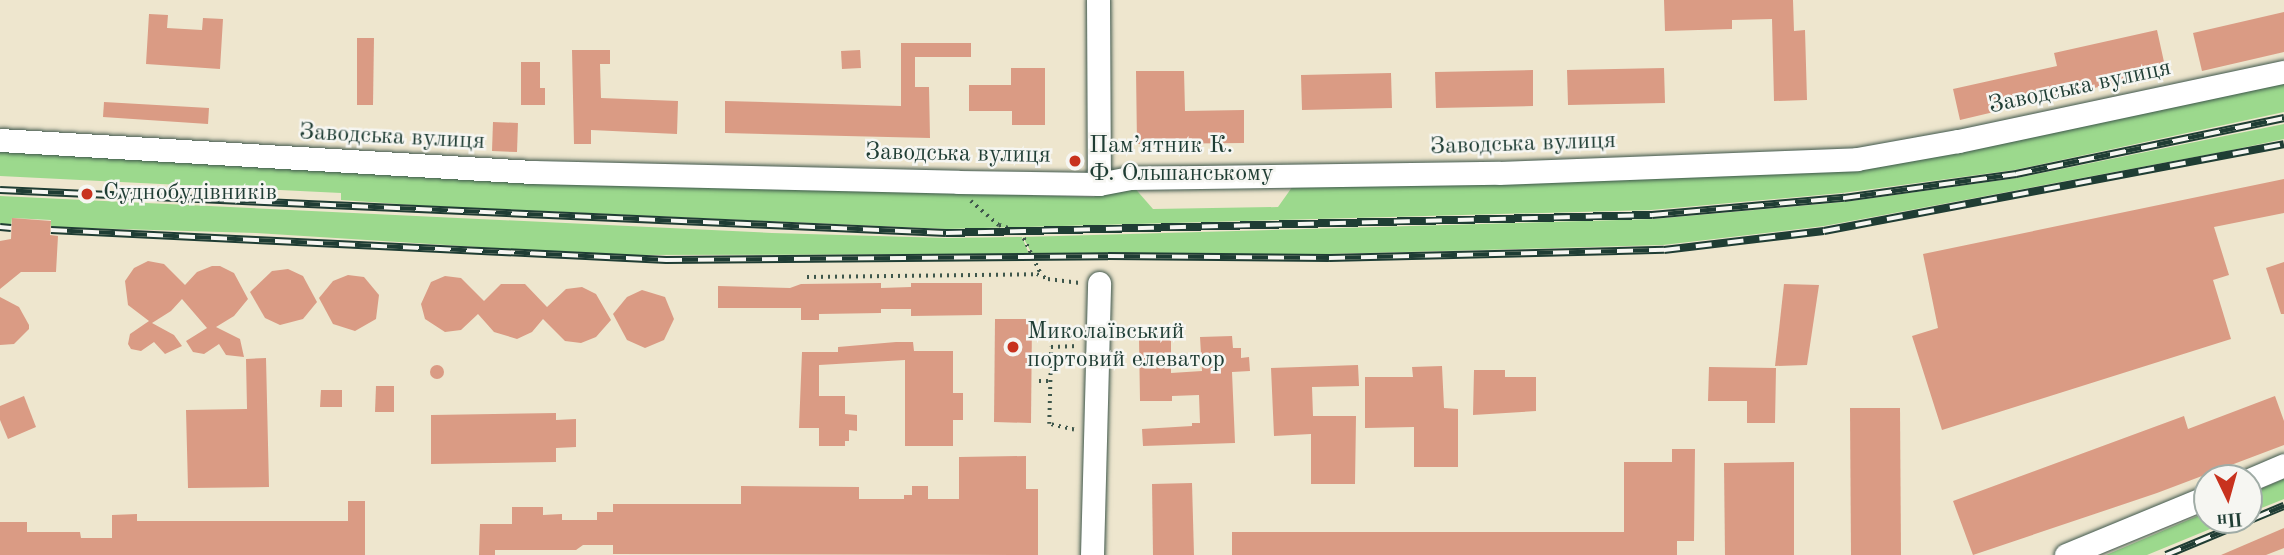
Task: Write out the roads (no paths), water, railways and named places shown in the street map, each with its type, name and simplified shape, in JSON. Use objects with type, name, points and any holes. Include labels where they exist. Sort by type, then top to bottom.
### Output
[{"type":"street","points":[[1098,0],[1099,184]]},
{"type":"street","name":"Заводська вулиця","points":[[0,140],[533,172],[958,182],[1099,184],[1130,178],[1499,173],[1857,159],[1958,141],[2284,72]]},
{"type":"street","points":[[1092,555],[1094,283]]},
{"type":"street","points":[[2263,474],[2284,465]]},
{"type":"street","points":[[2066,555],[2193,503]]},
{"type":"railway","points":[[0,190],[946,233],[1652,215],[1844,198],[2016,174],[2284,118]]},
{"type":"railway","points":[[51,230],[666,260],[1108,256],[1329,258],[1664,250],[1824,231],[2284,144]]},
{"type":"railway","points":[[0,227],[11,228]]},
{"type":"railway","points":[[2166,555],[2284,506]]},
{"type":"place","name":"Пам’ятник К. Ф. Ольшанському","points":[[1075,161]]},
{"type":"place","name":"Суднобудівників","points":[[87,194]]},
{"type":"place","name":"Миколаївський портовий елеватор","points":[[1013,347]]}]
